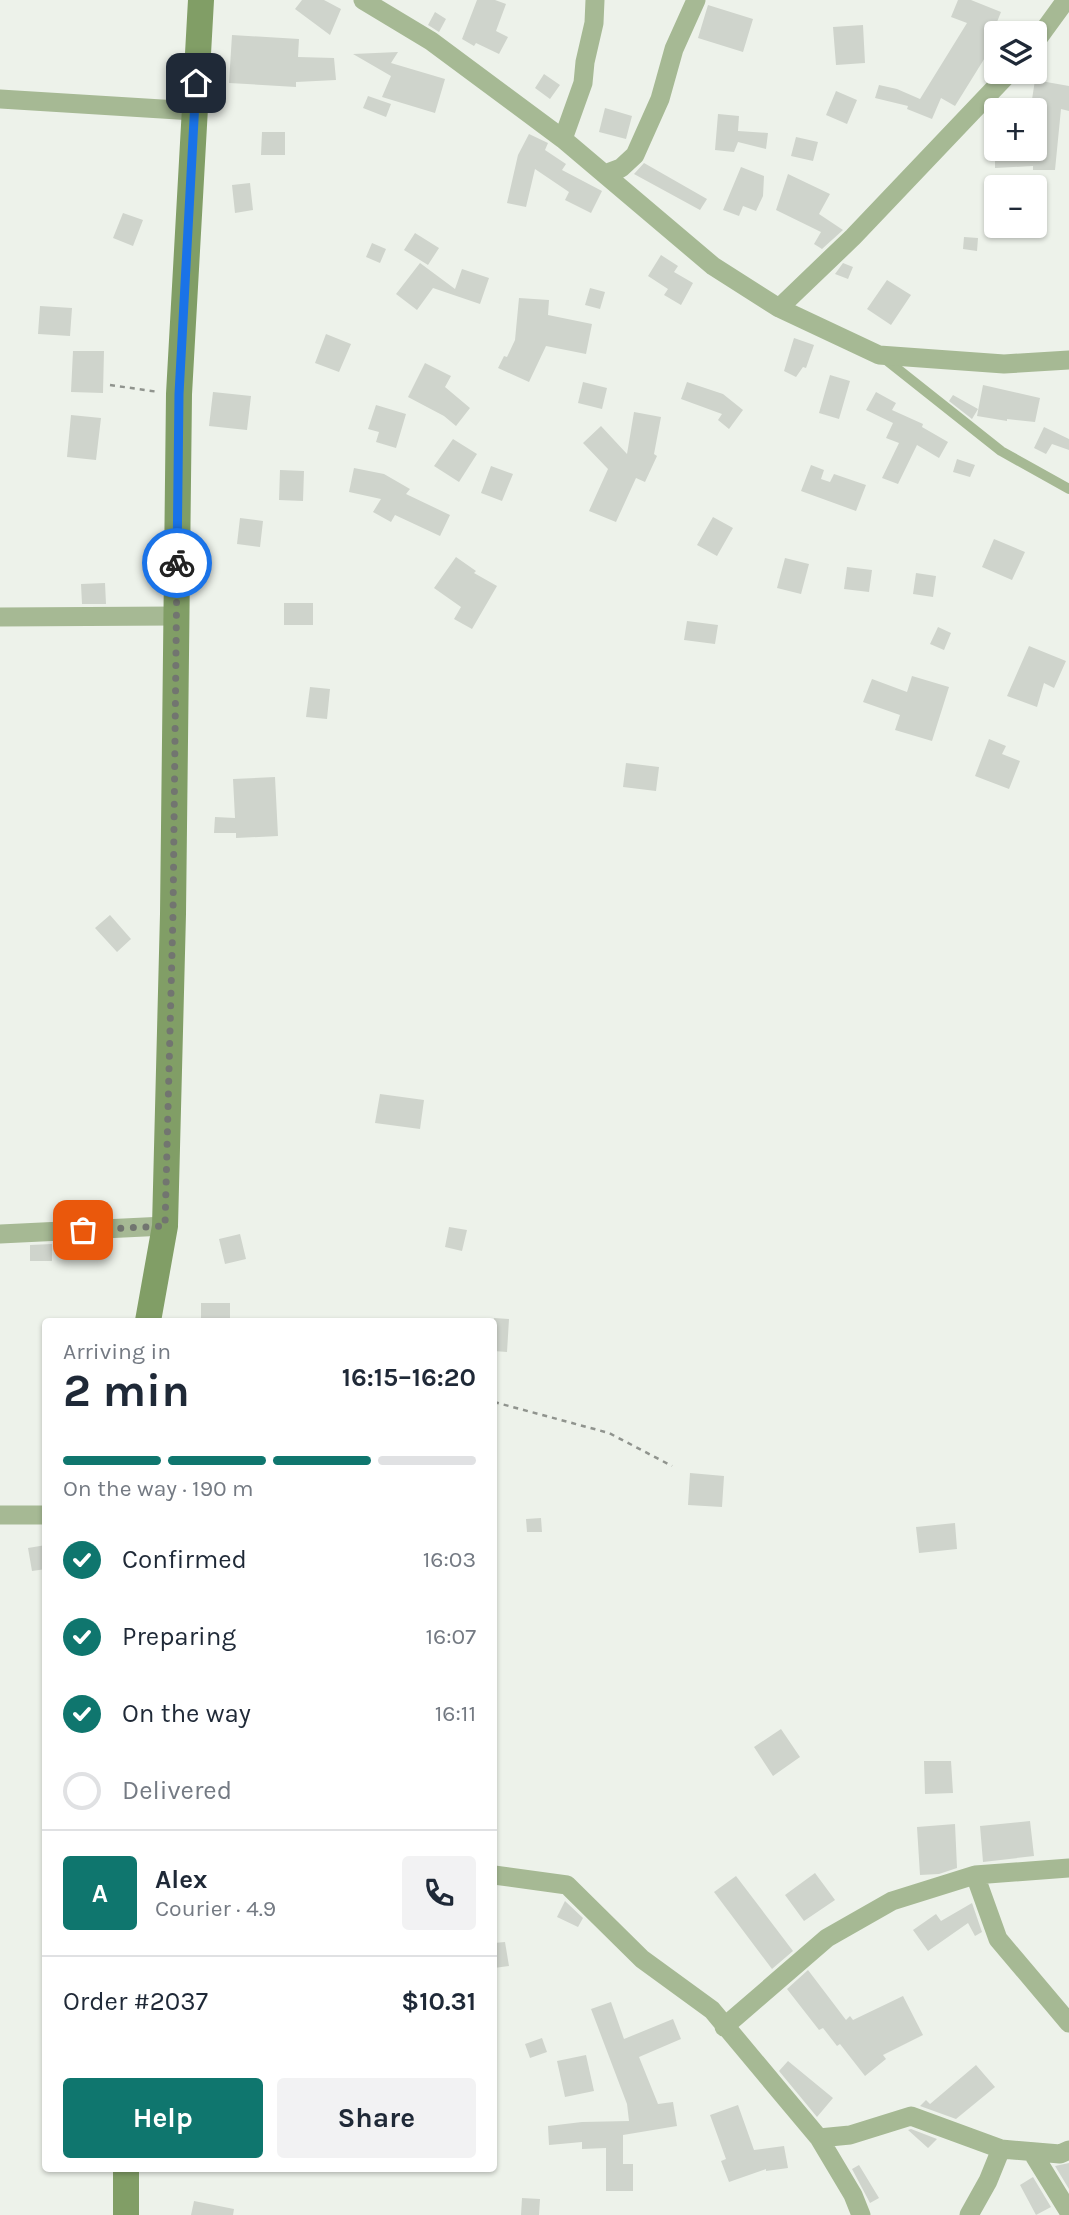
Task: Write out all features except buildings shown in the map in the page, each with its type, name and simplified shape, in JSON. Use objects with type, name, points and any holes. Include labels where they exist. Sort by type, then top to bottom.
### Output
[{"type":"street","points":[[149,1318],[165,1226],[173,914],[179,394],[201,0]]},
{"type":"street","points":[[363,0],[431,41],[563,139],[713,267],[779,307],[879,355],[1004,363],[1069,360]]},
{"type":"street","points":[[563,139],[583,83],[596,0]]},
{"type":"street","points":[[605,174],[621,169],[635,155],[660,99],[674,49],[696,0]]},
{"type":"street","points":[[1047,26],[1066,0]]},
{"type":"street","points":[[779,307],[870,219],[999,84]]},
{"type":"street","points":[[0,99],[194,111]]},
{"type":"street","points":[[0,617],[176,617]]},
{"type":"street","points":[[0,1234],[165,1226]]},
{"type":"street","points":[[0,1515],[42,1515]]},
{"type":"street","points":[[724,2027],[827,1938],[892,1901],[975,1875],[1069,1868]]},
{"type":"street","points":[[497,1875],[567,1885],[642,1959],[712,2010],[818,2138],[853,2195],[861,2215]]},
{"type":"street","points":[[975,1875],[998,1939],[1069,2023]]},
{"type":"street","points":[[818,2138],[850,2135],[911,2116],[1001,2149],[1060,2154],[1069,2150]]},
{"type":"street","points":[[969,2215],[1001,2149]]},
{"type":"street","points":[[1032,2152],[1069,2212]]},
{"type":"street","points":[[126,2172],[126,2215]]},
{"type":"lane","points":[[879,355],[1001,451],[1069,489]]},
{"type":"path","points":[[110,385],[179,394]]},
{"type":"path","points":[[497,1403],[610,1433],[672,1466]]},
{"type":"way so far","points":[[83,1230],[165,1226],[173,914],[177,563]]},
{"type":"route","points":[[177,563],[179,394],[196,83]]}]
